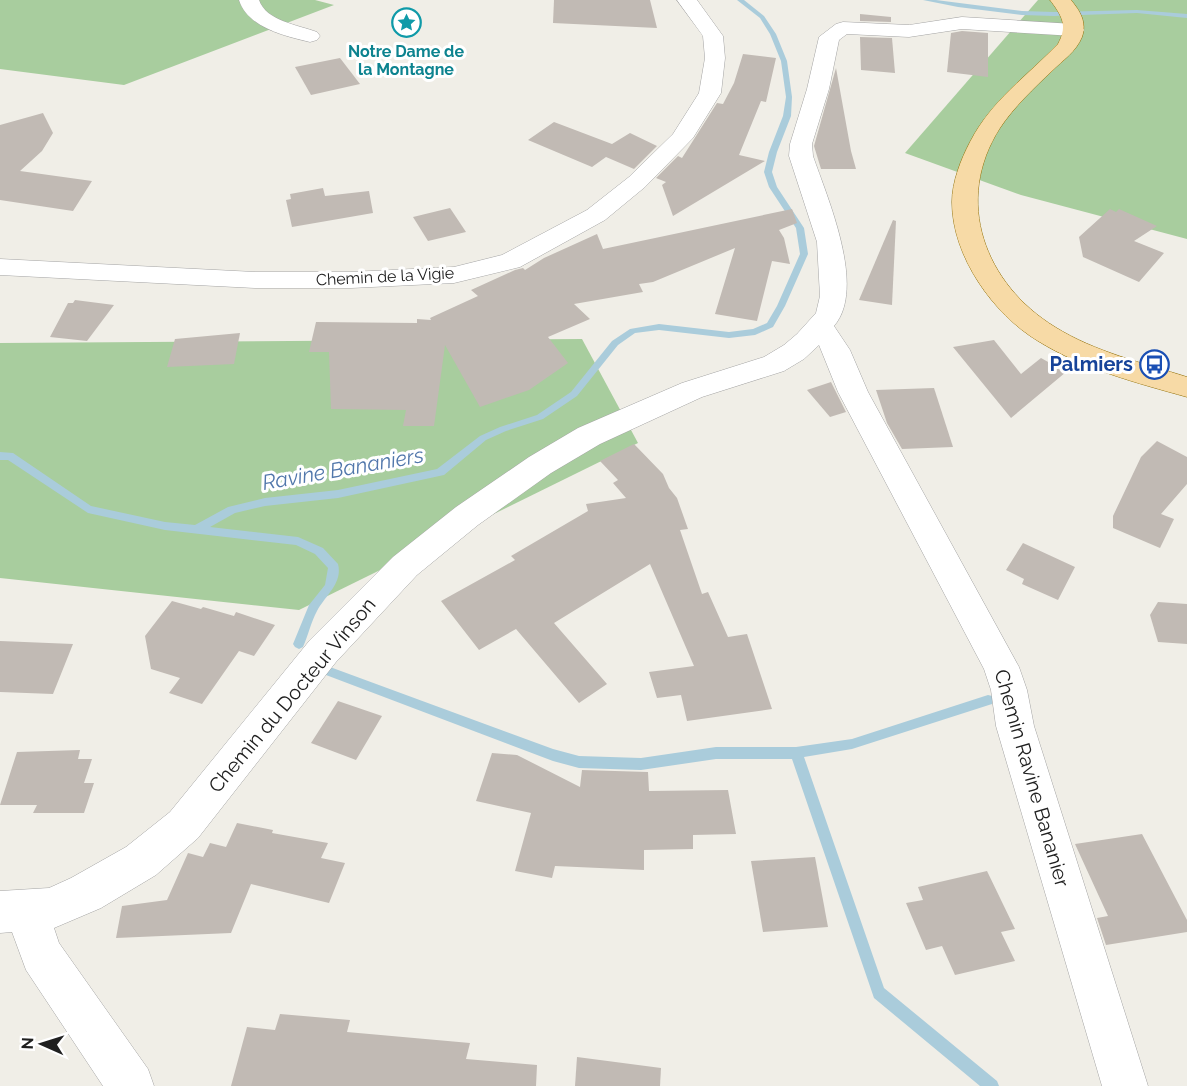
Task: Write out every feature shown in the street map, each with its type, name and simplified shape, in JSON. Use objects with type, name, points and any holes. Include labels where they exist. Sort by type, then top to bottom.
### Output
[{"type":"main road","points":[[1069,15],[1068,45],[1002,108],[982,141],[972,165],[964,201],[966,228],[993,282],[1014,307],[1044,333],[1088,355],[1187,387]]},
{"type":"street","points":[[249,0],[252,10],[258,16],[310,36]]},
{"type":"street","name":"Chemin de la Vigie","points":[[0,267],[233,279],[351,280],[454,274],[512,261],[596,215],[637,182],[682,138],[710,93],[715,58],[713,36],[687,0]]},
{"type":"street","name":"Chemin du Docteur Vinson","points":[[13,911],[50,909],[86,893],[141,861],[184,825],[323,651],[405,566],[467,516],[540,465],[589,436],[692,390],[774,364],[794,352],[820,325],[829,315],[833,296],[833,267],[830,242],[805,172],[801,144],[818,89],[829,38],[843,28],[909,31],[962,23],[1069,15]]},
{"type":"street","name":"Chemin Ravine Bananier","points":[[820,325],[836,350],[853,392],[1001,667],[1009,690],[1019,737],[1125,1086]]},
{"type":"street","points":[[13,911],[131,1086]]},
{"type":"green space","points":[[0,0],[315,0],[334,5],[124,85],[0,69]]},
{"type":"green space","points":[[1038,0],[1187,0],[1187,239],[1021,195],[905,153]]},
{"type":"green space","points":[[582,339],[638,443],[299,610],[0,578],[0,343]]},
{"type":"building","points":[[554,0],[650,0],[657,28],[553,23]]},
{"type":"building","points":[[860,14],[891,17],[891,22],[860,21]]},
{"type":"building","points":[[962,31],[988,33],[988,77],[947,72],[951,33]]},
{"type":"building","points":[[860,37],[892,38],[895,73],[861,70]]},
{"type":"building","points":[[743,54],[776,58],[766,102],[761,101],[739,155],[765,161],[673,216],[662,185],[666,182],[656,178],[678,156],[682,158],[717,103],[723,104],[734,83]]},
{"type":"building","points":[[340,58],[360,84],[311,95],[295,67]]},
{"type":"building","points":[[836,68],[856,169],[821,169],[814,146]]},
{"type":"building","points":[[43,113],[53,133],[42,151],[20,171],[92,181],[73,211],[0,200],[0,125]]},
{"type":"building","points":[[554,122],[612,144],[630,133],[657,146],[634,169],[606,157],[592,167],[528,140]]},
{"type":"building","points":[[323,188],[325,196],[369,191],[373,213],[292,227],[286,200],[291,199],[290,194]]},
{"type":"building","points":[[450,208],[466,232],[428,241],[413,217]]},
{"type":"building","points":[[792,209],[797,223],[779,230],[784,238],[790,264],[772,261],[757,321],[715,314],[735,248],[653,282],[639,284],[643,292],[574,304],[590,319],[548,337],[568,363],[529,390],[480,407],[445,345],[434,426],[403,426],[406,410],[331,409],[329,352],[309,352],[316,322],[417,323],[417,319],[431,320],[430,318],[478,296],[471,290],[515,270],[523,268],[525,270],[544,258],[597,234],[603,249]]},
{"type":"building","points":[[1110,209],[1116,212],[1119,209],[1157,226],[1134,241],[1164,253],[1139,282],[1083,257],[1079,237]]},
{"type":"building","points":[[893,220],[896,221],[892,305],[859,300]]},
{"type":"building","points":[[75,300],[114,305],[87,341],[50,337],[68,303],[73,303]]},
{"type":"building","points":[[240,333],[234,364],[167,367],[175,339]]},
{"type":"building","points":[[994,340],[1021,374],[1041,358],[1066,372],[1011,418],[953,347]]},
{"type":"building","points":[[831,382],[846,412],[830,417],[807,390]]},
{"type":"building","points":[[934,388],[953,447],[902,449],[887,423],[876,390]]},
{"type":"building","points":[[1157,441],[1187,457],[1187,484],[1161,514],[1174,519],[1160,548],[1113,528],[1113,516],[1141,457]]},
{"type":"building","points":[[634,444],[663,474],[669,488],[677,498],[688,529],[680,530],[702,594],[708,592],[728,637],[747,634],[772,709],[687,721],[681,695],[657,698],[649,672],[694,666],[650,564],[554,623],[607,684],[579,703],[516,629],[479,650],[441,601],[515,560],[511,556],[588,511],[586,504],[626,498],[613,483],[618,480],[600,461]]},
{"type":"building","points":[[1023,543],[1075,567],[1058,600],[1022,584],[1024,579],[1006,570]]},
{"type":"building","points":[[172,601],[234,616],[236,612],[275,625],[254,656],[239,651],[202,704],[169,693],[180,678],[151,669],[145,636]]},
{"type":"building","points":[[1158,602],[1187,604],[1187,644],[1158,642],[1150,615]]},
{"type":"building","points":[[0,641],[73,644],[53,694],[0,692]]},
{"type":"building","points":[[338,701],[382,716],[356,760],[311,743]]},
{"type":"building","points":[[80,750],[78,759],[92,759],[84,783],[94,783],[84,813],[33,813],[37,805],[0,805],[17,752]]},
{"type":"building","points":[[492,753],[517,755],[580,787],[582,770],[648,772],[649,791],[728,790],[736,834],[693,835],[693,849],[644,850],[644,870],[555,866],[552,878],[515,871],[531,813],[476,801]]},
{"type":"building","points":[[237,823],[273,830],[272,833],[328,843],[321,858],[345,863],[329,903],[251,884],[231,933],[116,938],[122,906],[167,900],[188,853],[203,857],[210,843],[226,847]]},
{"type":"building","points":[[1142,834],[1187,920],[1187,932],[1106,945],[1097,918],[1108,916],[1075,844]]},
{"type":"building","points":[[815,857],[828,927],[763,932],[751,861]]},
{"type":"building","points":[[987,871],[1015,929],[1001,932],[1015,961],[955,975],[942,946],[926,950],[906,903],[923,900],[918,887]]},
{"type":"building","points":[[280,1014],[350,1020],[347,1032],[470,1043],[466,1059],[537,1065],[536,1086],[231,1086],[247,1027],[275,1030]]},
{"type":"building","points":[[577,1057],[661,1068],[660,1086],[575,1086]]},
{"type":"waterway","name":"Ravine Bananiers","points":[[196,529],[232,510],[265,502],[338,494],[440,472],[483,438],[540,417],[574,394],[615,343],[633,331],[659,327],[729,335],[755,332],[770,325],[804,254],[800,228],[773,187],[768,172],[787,116],[789,97],[784,61],[773,34],[762,17],[740,0]]},
{"type":"waterway","name":"Ravine Bananiers","points":[[926,0],[1022,13],[1137,11],[1187,16]]},
{"type":"waterway","name":"Ravine Bananiers","points":[[0,456],[10,456],[88,509],[165,526],[196,529]]},
{"type":"waterway","points":[[196,529],[298,541],[319,551],[334,567],[330,586],[313,608],[299,644]]},
{"type":"waterway","points":[[330,672],[553,755],[579,762],[641,764],[716,753],[796,753]]},
{"type":"waterway","points":[[796,753],[852,744],[988,700]]},
{"type":"waterway","points":[[796,753],[879,993],[992,1086]]},
{"type":"place","name":"Notre Dame de la Montagne","points":[[406,23]]},
{"type":"place","name":"Palmiers","points":[[1154,364]]}]
